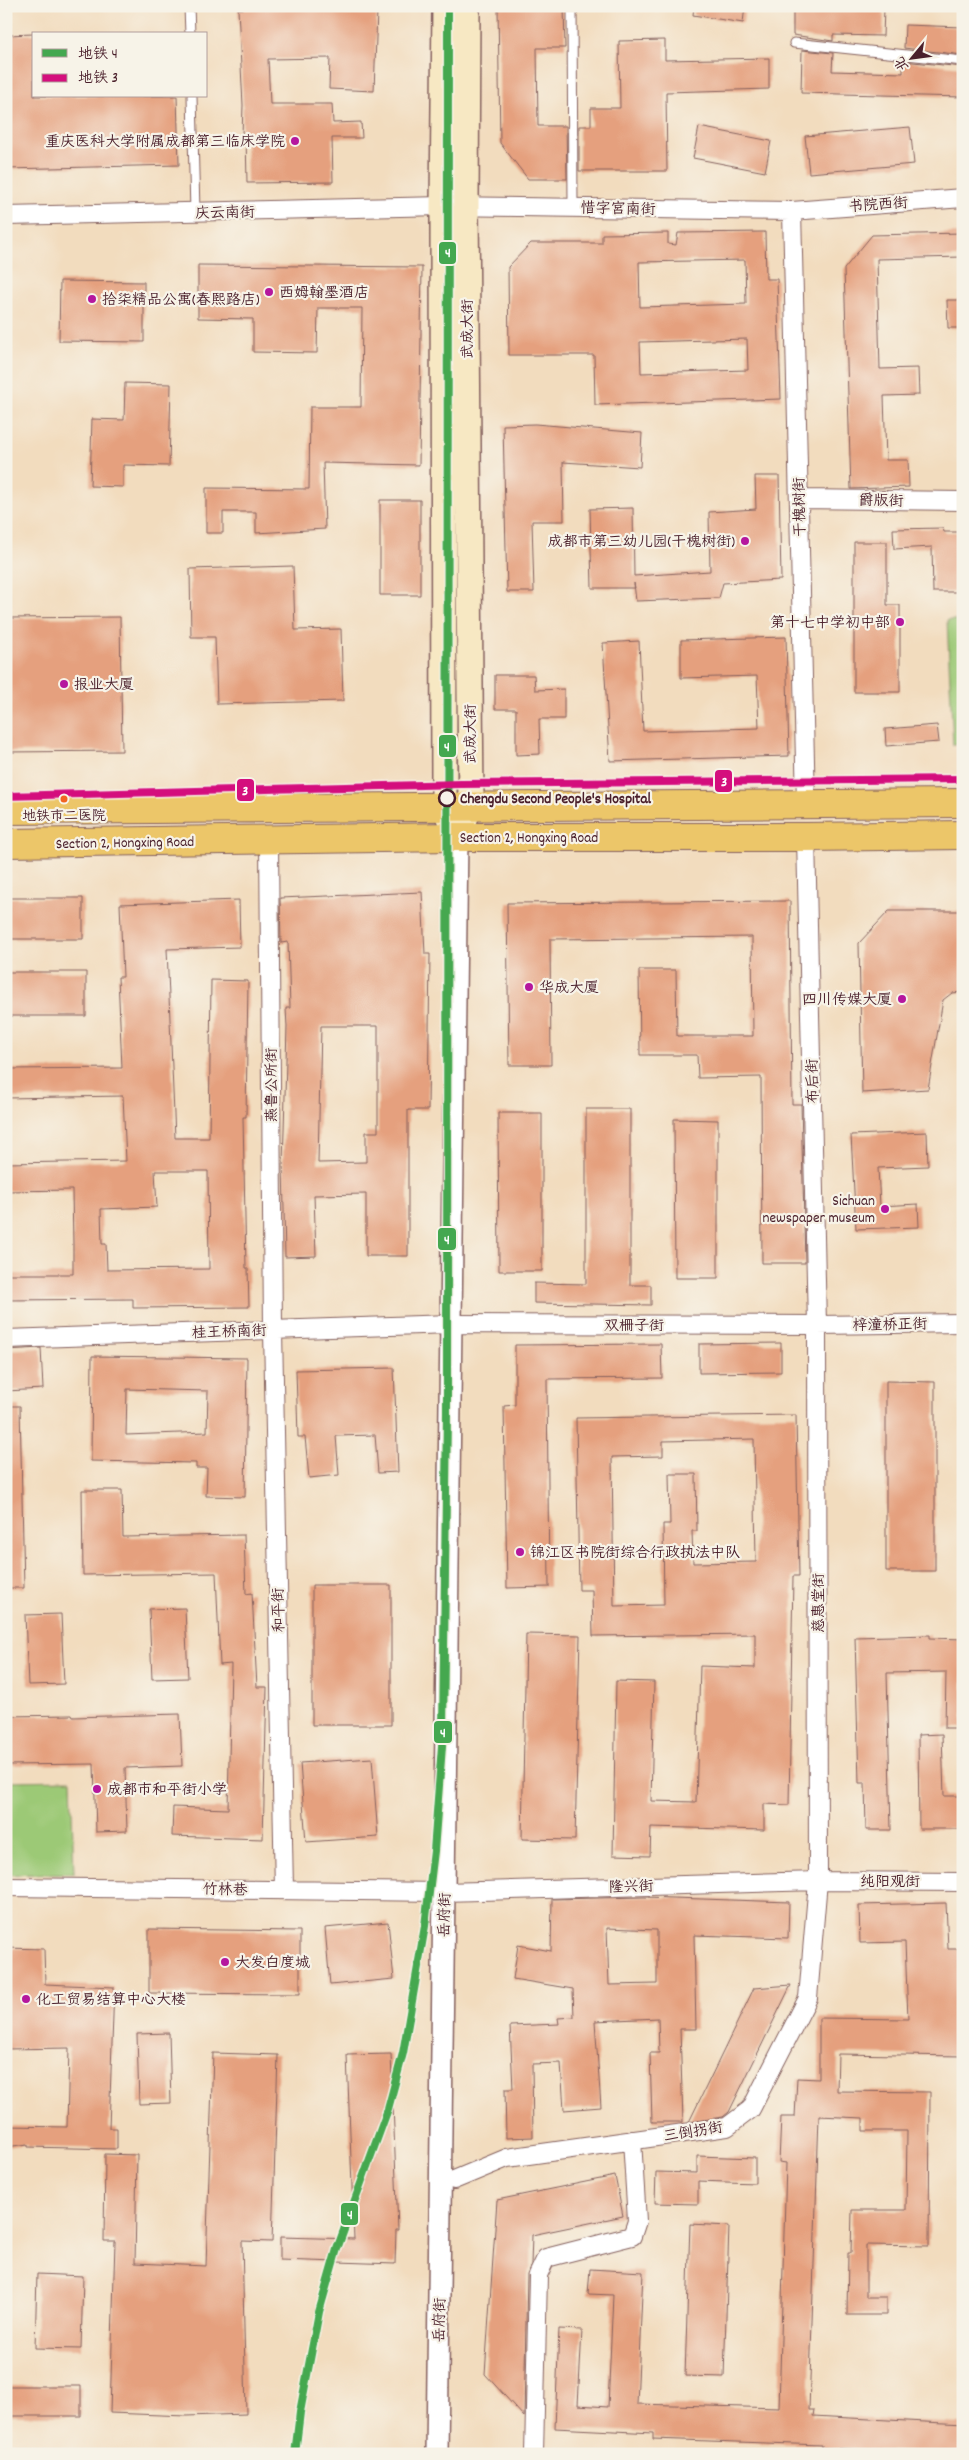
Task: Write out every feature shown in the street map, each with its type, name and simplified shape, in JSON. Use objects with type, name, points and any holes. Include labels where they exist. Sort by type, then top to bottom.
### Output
[{"type":"main road","name":"武成大街","points":[[445,6],[454,206],[457,837]]},
{"type":"main road","name":"武成大街","points":[[454,206],[468,6]]},
{"type":"main road","points":[[6,810],[458,805],[963,803]]},
{"type":"main road","name":"Section 2, Hongxing Road","points":[[6,843],[457,837],[963,835]]},
{"type":"street","name":"书院西街","points":[[792,211],[963,198]]},
{"type":"street","name":"惜字宫南街","points":[[454,206],[792,211]]},
{"type":"street","name":"庆云南街","points":[[6,216],[454,206]]},
{"type":"street","name":"干槐树街","points":[[792,211],[806,804]]},
{"type":"street","name":"爵版街","points":[[799,498],[963,501]]},
{"type":"street","name":"岳府街","points":[[437,2454],[457,837]]},
{"type":"street","name":"布后街","points":[[806,837],[817,1325]]},
{"type":"street","name":"燕鲁公所街","points":[[269,841],[273,1330]]},
{"type":"street","name":"梓潼桥正街","points":[[817,1325],[963,1323]]},
{"type":"street","name":"双栅子街","points":[[451,1324],[817,1325]]},
{"type":"street","name":"桂王桥南街","points":[[6,1339],[451,1324]]},
{"type":"street","name":"慈惠堂街","points":[[817,1325],[818,1881]]},
{"type":"street","name":"和平街","points":[[273,1330],[284,1890]]},
{"type":"street","name":"隆兴街","points":[[444,1892],[818,1881]]},
{"type":"street","name":"纯阳观街","points":[[818,1881],[963,1882]]},
{"type":"street","name":"三倒拐街","points":[[454,2180],[506,2158],[727,2127],[750,2109],[808,1998],[818,1881]]},
{"type":"street","name":"竹林巷","points":[[6,1887],[444,1892]]},
{"type":"street","points":[[534,2454],[538,2275],[546,2258],[632,2236],[638,2220],[632,2140]]},
{"type":"lane","points":[[189,6],[190,32]]},
{"type":"lane","points":[[572,6],[573,208]]},
{"type":"lane","points":[[794,43],[963,61]]},
{"type":"lane","points":[[192,98],[195,212]]},
{"type":"green space","points":[[947,620],[963,620],[963,744],[953,745]]},
{"type":"green space","points":[[71,1780],[74,1873],[6,1875],[6,1781]]},
{"type":"building","points":[[280,6],[323,6],[323,10],[377,11],[374,91],[329,89],[330,58],[268,59],[270,104],[332,104],[333,123],[361,122],[362,138],[332,138],[333,182],[247,183],[246,135],[242,135],[243,105],[238,9]]},
{"type":"building","points":[[498,6],[564,6],[565,48],[537,48],[538,126],[566,126],[567,179],[528,179],[500,143]]},
{"type":"building","points":[[694,6],[745,6],[743,23],[693,15]]},
{"type":"building","points":[[793,8],[884,9],[883,36],[833,35],[833,41],[793,35]]},
{"type":"building","points":[[905,25],[963,27],[963,55],[904,48]]},
{"type":"building","points":[[32,34],[32,98],[177,98],[179,165],[6,169],[6,35]]},
{"type":"building","points":[[665,40],[665,60],[769,58],[769,89],[666,92],[667,171],[579,171],[579,126],[591,126],[591,108],[620,108],[619,41]]},
{"type":"building","points":[[802,50],[833,53],[832,71],[903,73],[903,61],[963,67],[963,97],[801,93]]},
{"type":"building","points":[[699,127],[771,141],[765,172],[693,158]]},
{"type":"building","points":[[910,127],[914,164],[809,173],[805,136]]},
{"type":"building","points":[[765,232],[766,279],[777,279],[781,399],[595,405],[594,355],[509,355],[508,267],[531,243],[602,243],[602,234],[668,233],[668,244],[676,245],[678,233]],"holes":[[[745,260],[746,304],[640,307],[639,262]],[[747,339],[748,370],[641,373],[640,342]]]},
{"type":"building","points":[[963,233],[963,257],[877,259],[880,369],[918,368],[919,395],[884,396],[886,460],[908,460],[909,487],[851,489],[844,269],[872,235]]},
{"type":"building","points":[[198,265],[422,267],[419,465],[323,463],[325,529],[256,533],[256,512],[223,512],[223,533],[206,533],[206,488],[309,489],[310,407],[361,407],[362,308],[318,308],[317,353],[253,352],[253,319],[198,318]]},
{"type":"building","points":[[60,281],[144,282],[144,342],[59,341]]},
{"type":"building","points":[[947,300],[963,300],[963,328],[948,328]]},
{"type":"building","points":[[125,383],[171,384],[169,466],[123,465],[123,487],[90,486],[92,419],[124,420]]},
{"type":"building","points":[[535,424],[642,433],[640,467],[563,462],[564,521],[532,521],[534,592],[507,592],[503,425]]},
{"type":"building","name":"成都市第三幼儿园(干槐树街)","points":[[755,476],[779,476],[781,580],[723,583],[719,598],[636,601],[635,588],[592,588],[590,509],[633,508],[634,576],[710,571],[709,512],[756,509]]},
{"type":"building","points":[[380,500],[420,500],[420,595],[380,595]]},
{"type":"building","points":[[943,528],[944,532],[963,532],[963,592],[933,592],[932,547],[894,549],[893,529]]},
{"type":"building","points":[[854,542],[887,542],[887,605],[900,605],[900,692],[854,692]]},
{"type":"building","points":[[293,566],[295,630],[341,629],[343,701],[217,704],[215,637],[191,637],[190,569]]},
{"type":"building","name":"报业大厦","points":[[120,617],[122,751],[6,752],[6,618]]},
{"type":"building","points":[[786,637],[789,756],[610,761],[603,643],[639,641],[643,731],[759,728],[757,676],[681,678],[681,640]]},
{"type":"building","points":[[495,675],[534,675],[535,690],[564,689],[564,719],[539,719],[540,754],[516,755],[516,709],[495,709]]},
{"type":"building","points":[[937,725],[939,742],[886,746],[885,729]]},
{"type":"building","points":[[422,892],[425,954],[430,954],[428,1110],[408,1110],[408,1256],[366,1256],[366,1194],[314,1195],[316,1256],[285,1257],[283,1164],[286,1008],[290,1008],[288,942],[281,943],[280,898]],"holes":[[[321,1026],[378,1026],[378,1132],[366,1132],[366,1162],[318,1163]]]},
{"type":"building","points":[[6,898],[83,898],[83,939],[6,939]]},
{"type":"building","points":[[239,900],[240,947],[167,949],[175,1138],[209,1138],[211,980],[248,981],[246,1117],[243,1117],[246,1268],[248,1268],[249,1307],[133,1308],[133,1299],[6,1300],[6,1274],[73,1274],[73,1244],[72,1190],[6,1191],[6,1163],[126,1161],[123,1096],[6,1098],[6,1069],[122,1068],[118,977],[123,977],[120,904]],"holes":[[[155,1171],[208,1171],[209,1269],[107,1270],[106,1244],[102,1244],[101,1209],[157,1207]]]},
{"type":"building","name":"华成大厦","points":[[790,901],[792,1104],[801,1104],[805,1263],[762,1263],[761,1077],[698,1078],[697,1055],[640,1055],[639,970],[676,970],[677,1036],[753,1036],[752,937],[550,939],[551,1065],[509,1065],[507,903]]},
{"type":"building","name":"四川传媒大厦","points":[[889,911],[963,911],[963,992],[952,993],[943,1000],[928,1089],[862,1093],[859,943]]},
{"type":"building","points":[[6,972],[86,972],[86,1016],[6,1016]]},
{"type":"building","points":[[586,1109],[630,1109],[630,1285],[651,1285],[651,1305],[534,1303],[534,1283],[586,1284]]},
{"type":"building","points":[[498,1113],[542,1113],[542,1271],[499,1271]]},
{"type":"building","points":[[674,1119],[718,1120],[718,1278],[675,1278]]},
{"type":"building","points":[[927,1132],[928,1166],[878,1168],[880,1206],[918,1204],[919,1227],[856,1229],[851,1135]]},
{"type":"building","points":[[781,1343],[781,1372],[699,1373],[699,1344]]},
{"type":"building","points":[[661,1344],[662,1378],[547,1379],[549,1587],[507,1588],[504,1406],[515,1405],[515,1345]]},
{"type":"building","points":[[41,1348],[43,1389],[6,1391],[6,1350]]},
{"type":"building","points":[[92,1356],[247,1358],[245,1497],[206,1496],[207,1468],[196,1468],[196,1463],[91,1461]],"holes":[[[127,1389],[208,1391],[207,1432],[126,1435]]]},
{"type":"building","points":[[394,1368],[398,1472],[378,1473],[375,1435],[336,1436],[339,1475],[309,1478],[305,1437],[298,1437],[296,1370]]},
{"type":"building","points":[[886,1381],[935,1382],[935,1571],[886,1571]]},
{"type":"building","points":[[6,1406],[20,1406],[24,1588],[6,1588]]},
{"type":"building","points":[[796,1415],[799,1576],[793,1576],[789,1805],[764,1804],[764,1830],[651,1827],[650,1856],[613,1855],[616,1681],[654,1682],[651,1801],[696,1802],[700,1666],[755,1668],[755,1634],[593,1636],[592,1590],[579,1590],[576,1418]],"holes":[[[754,1439],[756,1562],[693,1563],[692,1531],[697,1531],[696,1474],[669,1474],[670,1524],[663,1524],[664,1605],[614,1606],[612,1457],[663,1456],[663,1441]]]},
{"type":"building","points":[[82,1490],[122,1490],[123,1537],[244,1535],[246,1594],[252,1593],[257,1687],[267,1687],[263,1839],[172,1836],[173,1807],[228,1809],[231,1664],[220,1665],[216,1573],[83,1575]]},
{"type":"building","points":[[312,1585],[391,1585],[391,1725],[312,1725]]},
{"type":"building","points":[[185,1608],[188,1678],[152,1679],[149,1609]]},
{"type":"building","points":[[61,1614],[64,1684],[28,1685],[25,1615]]},
{"type":"building","points":[[526,1634],[580,1635],[575,1840],[522,1839]]},
{"type":"building","points":[[930,1635],[930,1638],[963,1639],[963,1728],[945,1728],[946,1672],[887,1673],[891,1830],[866,1830],[865,1783],[859,1783],[855,1637]]},
{"type":"building","points":[[180,1714],[182,1766],[125,1768],[127,1831],[96,1832],[94,1764],[6,1765],[6,1716],[72,1715],[73,1717]]},
{"type":"building","points":[[942,1734],[944,1796],[963,1796],[963,1829],[919,1829],[918,1735]]},
{"type":"building","points":[[372,1758],[378,1837],[306,1842],[300,1763]]},
{"type":"building","points":[[644,1897],[789,1902],[788,1938],[694,1935],[696,2029],[680,2029],[683,2122],[652,2122],[650,2053],[659,2053],[658,2018],[595,2021],[601,2107],[564,2110],[561,2063],[532,2064],[533,2137],[506,2138],[505,2089],[513,2089],[510,2026],[559,2024],[558,2018],[574,2017],[573,1989],[513,1979],[518,1945],[551,1951],[552,1899]],"holes":[[[607,1928],[657,1930],[657,1984],[609,1985]]]},
{"type":"building","points":[[946,1903],[948,1949],[963,1949],[963,2056],[838,2054],[837,2091],[930,2092],[929,2246],[866,2245],[866,2297],[886,2297],[886,2315],[847,2315],[848,2253],[851,2253],[852,2210],[906,2210],[907,2131],[863,2131],[863,2118],[819,2116],[809,2410],[814,2410],[813,2416],[963,2424],[963,2454],[822,2448],[822,2445],[653,2439],[653,2433],[555,2428],[559,2329],[582,2330],[578,2405],[608,2407],[613,2295],[588,2294],[590,2269],[643,2272],[637,2404],[779,2408],[786,2163],[779,2162],[781,2117],[795,2117],[797,2078],[819,2079],[819,2018],[908,2019],[905,1942],[860,1943],[859,1905]]},
{"type":"building","points":[[388,1922],[394,1979],[330,1985],[325,1928]]},
{"type":"building","name":"大发白度城","points":[[149,1929],[300,1931],[300,1994],[149,1993]]},
{"type":"building","points":[[6,1948],[44,1949],[45,1984],[114,1987],[109,2128],[117,2128],[117,2149],[28,2147],[28,2144],[6,2147],[6,2126],[67,2127],[69,2048],[6,2049]]},
{"type":"building","points":[[791,1985],[729,2112],[723,2117],[689,2122],[754,1988]]},
{"type":"building","points":[[169,2033],[171,2103],[139,2104],[137,2034]]},
{"type":"building","points":[[213,2053],[278,2055],[272,2242],[242,2241],[246,2414],[186,2416],[110,2413],[115,2241],[104,2241],[105,2154],[137,2155],[135,2263],[206,2266]]},
{"type":"building","points":[[391,2054],[398,2230],[396,2230],[395,2264],[280,2260],[280,2237],[354,2239],[347,2055]]},
{"type":"building","points":[[697,2156],[755,2158],[755,2183],[698,2181],[698,2204],[655,2203],[656,2172],[697,2173]]},
{"type":"building","points":[[615,2176],[623,2216],[532,2235],[531,2265],[527,2275],[524,2417],[485,2374],[497,2200]]},
{"type":"building","points":[[690,2224],[729,2226],[724,2377],[685,2376]]},
{"type":"building","points":[[37,2274],[83,2276],[81,2349],[35,2348]]},
{"type":"building","points":[[6,2386],[81,2386],[81,2416],[6,2416]]},
{"type":"metro line","name":"4","points":[[295,2454],[300,2412],[319,2312],[337,2249],[388,2109],[403,2053],[425,1926],[434,1851],[443,1733],[447,1412],[448,6]]},
{"type":"metro line","name":"3","points":[[6,796],[461,784],[963,779]]},
{"type":"place","name":"重庆医科大学附属成都第三临床学院","points":[[295,141]]},
{"type":"place","name":"西姆翰墨酒店","points":[[269,292]]},
{"type":"place","name":"拾柒精品公寓(春熙路店)","points":[[92,299]]},
{"type":"place","name":"成都市第三幼儿园(干槐树街)","points":[[745,541]]},
{"type":"place","name":"第十七中学初中部","points":[[900,622]]},
{"type":"place","name":"报业大厦","points":[[64,684]]},
{"type":"place","name":"Chengdu Second People's Hospital","points":[[447,798]]},
{"type":"place","name":"地铁市二医院","points":[[64,799]]},
{"type":"place","name":"华成大厦","points":[[529,987]]},
{"type":"place","name":"四川传媒大厦","points":[[902,999]]},
{"type":"place","name":"Sichuan newspaper museum","points":[[885,1209]]},
{"type":"place","name":"锦江区书院街综合行政执法中队","points":[[520,1552]]},
{"type":"place","name":"成都市和平街小学","points":[[97,1789]]},
{"type":"place","name":"大发白度城","points":[[225,1962]]},
{"type":"place","name":"化工贸易结算中心大楼","points":[[26,1999]]}]
